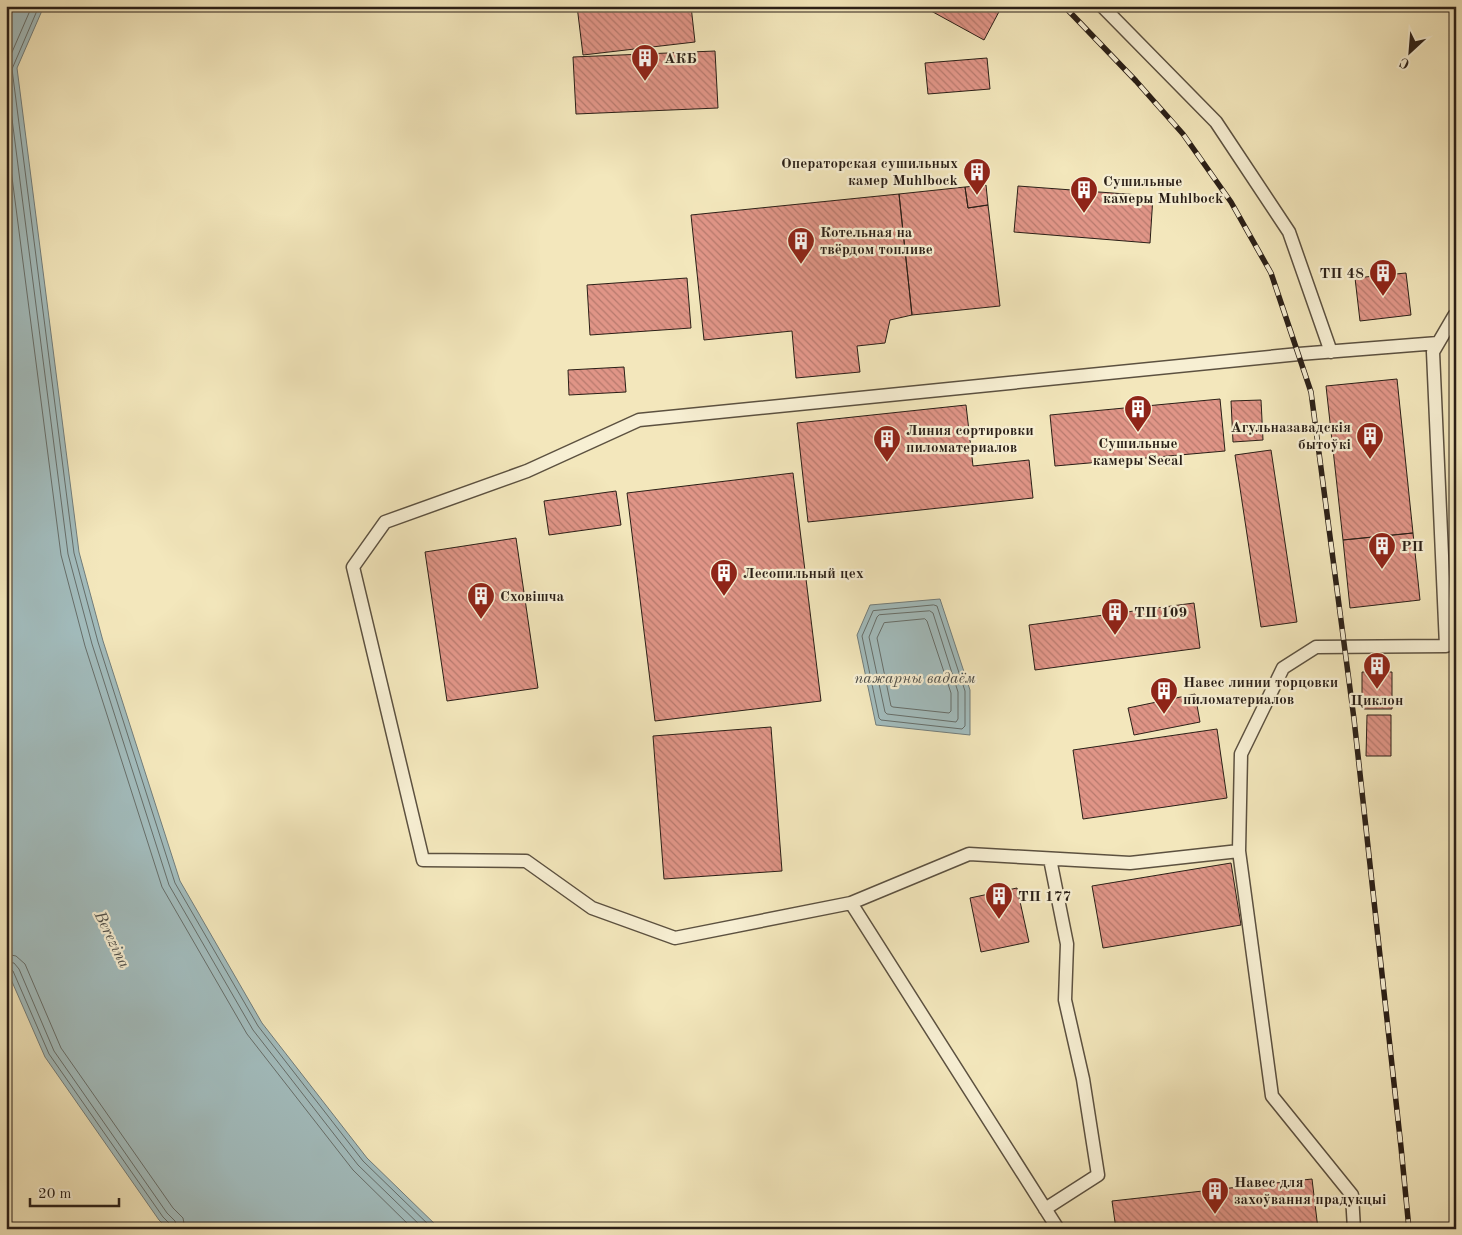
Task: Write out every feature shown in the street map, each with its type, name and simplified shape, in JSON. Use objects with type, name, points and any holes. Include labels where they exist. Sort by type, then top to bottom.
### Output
[{"type":"lane","points":[[1102,6],[1216,122],[1289,232],[1331,352]]},
{"type":"lane","points":[[1354,1229],[1352,1195],[1272,1096],[1239,851],[1241,754],[1282,668],[1316,647],[1446,646],[1433,352],[1454,316],[1456,316]]},
{"type":"lane","points":[[1239,851],[1130,863],[969,854],[851,903],[675,938],[592,908],[526,861],[424,860],[353,567],[385,522],[527,471],[639,420],[1438,343]]},
{"type":"lane","points":[[1045,1208],[1098,1175],[1083,1079],[1065,1000],[1067,944],[1050,859]]},
{"type":"lane","points":[[851,903],[1058,1229]]},
{"type":"water","name":"Berezina","points":[[6,6],[44,6],[17,68],[79,552],[103,641],[180,881],[262,1023],[367,1158],[440,1229],[168,1229],[159,1220],[45,1057],[6,968]]},
{"type":"water","name":"пажарны вадаём","points":[[940,599],[970,690],[970,735],[876,725],[857,635],[870,605]]},
{"type":"building","points":[[577,6],[691,6],[695,42],[583,55]]},
{"type":"building","points":[[922,6],[1002,6],[984,40]]},
{"type":"building","name":"АКБ","points":[[715,51],[718,108],[576,114],[573,57]]},
{"type":"building","points":[[987,58],[990,89],[928,94],[925,63]]},
{"type":"building","name":"Операторская сушильных камер Muhlbock","points":[[986,185],[988,205],[968,208],[965,187]]},
{"type":"building","name":"Cушильные камеры Muhlbock","points":[[1018,186],[1153,196],[1150,243],[1014,232]]},
{"type":"building","points":[[965,187],[968,208],[988,205],[1000,306],[912,315],[899,194]]},
{"type":"building","name":"Котельная на твёрдом топливе","points":[[899,194],[912,315],[890,320],[885,343],[857,346],[860,372],[796,378],[792,331],[704,340],[691,215]]},
{"type":"building","name":"ТП 48","points":[[1406,273],[1411,315],[1360,321],[1355,278]]},
{"type":"building","points":[[687,278],[691,328],[590,335],[587,285]]},
{"type":"building","points":[[1452,364],[1456,364],[1456,444],[1454,444]]},
{"type":"building","points":[[624,367],[626,392],[569,395],[568,370]]},
{"type":"building","name":"Агульназавадскія бытоўкі","points":[[1397,379],[1413,533],[1343,540],[1326,386]]},
{"type":"building","name":"Сушильные камеры Secal","points":[[1220,399],[1225,451],[1055,466],[1050,415]]},
{"type":"building","points":[[1261,400],[1263,440],[1233,442],[1231,401]]},
{"type":"building","name":"Линия сортировки пиломатериалов","points":[[966,405],[973,466],[1029,460],[1033,498],[808,522],[797,423]]},
{"type":"building","points":[[1271,450],[1297,622],[1261,627],[1235,455]]},
{"type":"building","name":"Лесопильный цех","points":[[793,473],[821,701],[655,721],[627,493]]},
{"type":"building","points":[[616,491],[621,525],[549,535],[544,501]]},
{"type":"building","name":"РП","points":[[1413,533],[1420,600],[1350,608],[1343,540]]},
{"type":"building","name":"Сховішча","points":[[516,538],[538,688],[447,701],[425,552]]},
{"type":"building","name":"ТП 109","points":[[1194,603],[1200,648],[1035,670],[1029,625]]},
{"type":"building","name":"Циклон","points":[[1362,672],[1392,672],[1392,709],[1362,709]]},
{"type":"building","name":"Навес линии торцовки пиломатериалов","points":[[1195,694],[1200,722],[1134,735],[1128,708]]},
{"type":"building","name":"Циклон","points":[[1367,715],[1391,715],[1391,756],[1366,756]]},
{"type":"building","points":[[771,727],[782,871],[664,879],[653,736]]},
{"type":"building","points":[[1217,729],[1227,798],[1083,819],[1073,750]]},
{"type":"building","points":[[1231,863],[1241,925],[1103,948],[1092,886]]},
{"type":"building","name":"ТП 177","points":[[1017,888],[1029,942],[981,952],[970,898]]},
{"type":"building","name":"Навес для захоўвання прадукцыі","points":[[1312,1179],[1318,1229],[1116,1229],[1112,1201]]},
{"type":"railway","points":[[1064,6],[1136,81],[1183,134],[1231,202],[1271,273],[1311,392],[1354,719],[1409,1229]]},
{"type":"place","name":"АКБ","points":[[645,82]]},
{"type":"place","name":"Операторская сушильных камер Muhlbock","points":[[977,196]]},
{"type":"place","name":"Cушильные камеры Muhlbock","points":[[1084,214]]},
{"type":"place","name":"Котельная на твёрдом топливе","points":[[801,265]]},
{"type":"place","name":"ТП 48","points":[[1383,297]]},
{"type":"place","name":"Сушильные камеры Secal","points":[[1138,433]]},
{"type":"place","name":"Агульназавадскія бытоўкі","points":[[1370,460]]},
{"type":"place","name":"Линия сортировки пиломатериалов","points":[[887,463]]},
{"type":"place","name":"РП","points":[[1382,570]]},
{"type":"place","name":"Лесопильный цех","points":[[724,597]]},
{"type":"place","name":"Сховішча","points":[[481,620]]},
{"type":"place","name":"ТП 109","points":[[1115,636]]},
{"type":"place","name":"Циклон","points":[[1377,690]]},
{"type":"place","name":"Навес линии торцовки пиломатериалов","points":[[1164,715]]},
{"type":"place","name":"ТП 177","points":[[999,920]]},
{"type":"place","name":"Навес для захоўвання прадукцыі","points":[[1215,1215]]}]
